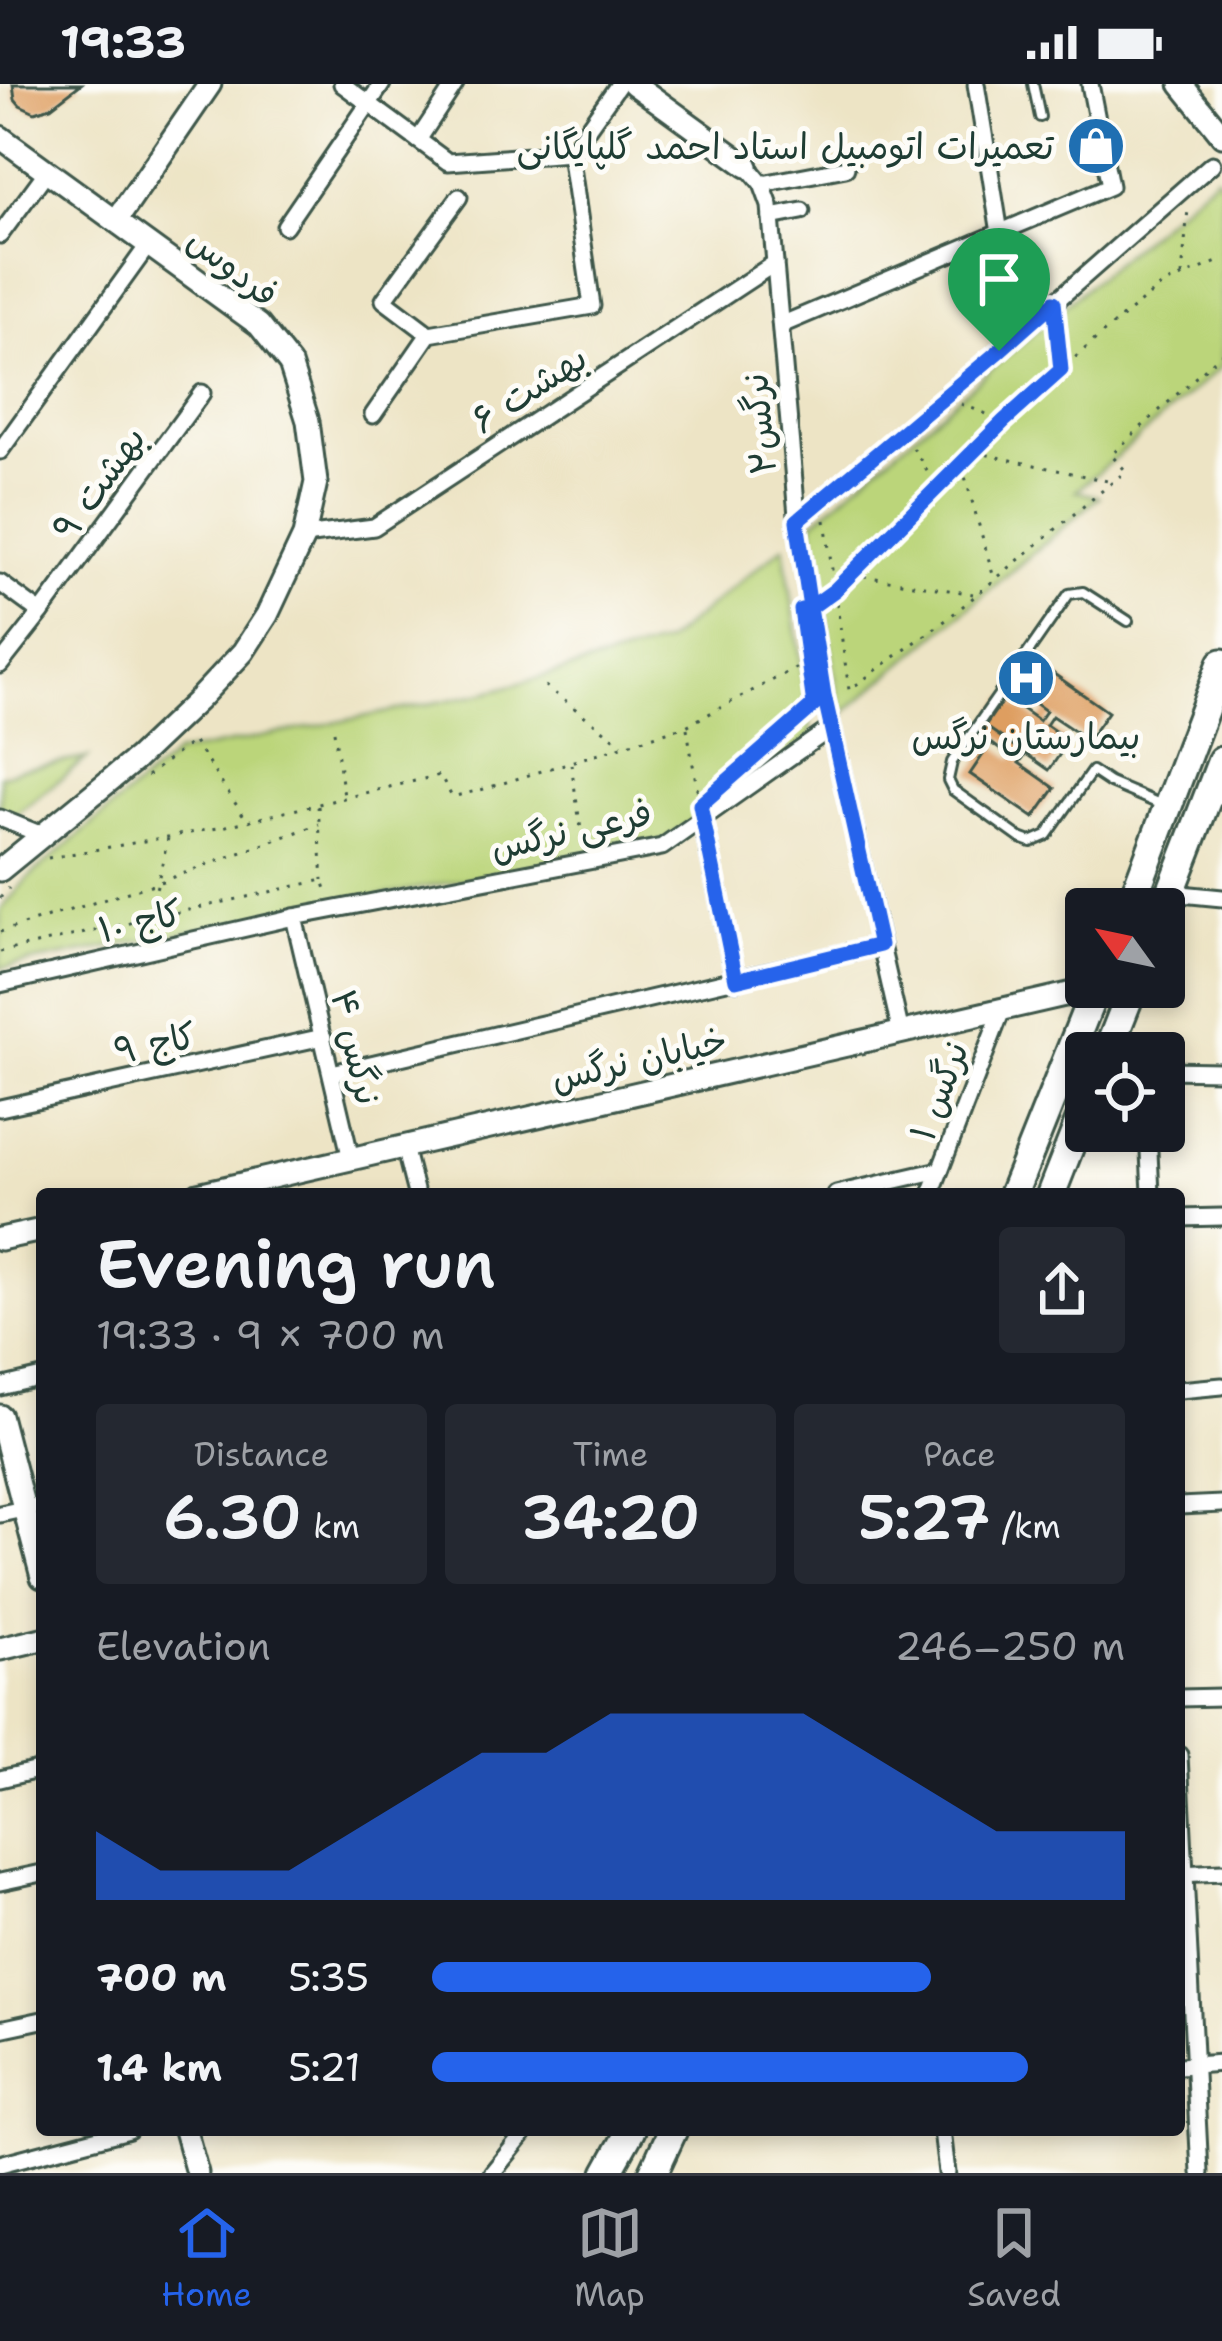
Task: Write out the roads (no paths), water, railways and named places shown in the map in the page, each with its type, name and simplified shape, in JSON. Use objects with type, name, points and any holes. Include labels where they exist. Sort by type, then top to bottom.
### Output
[{"type":"highway","points":[[1137,888],[1222,663]]},
{"type":"highway","points":[[1172,888],[1222,760]]},
{"type":"highway","points":[[1015,1188],[1087,1008]]},
{"type":"highway","points":[[1053,1188],[1068,1152]]},
{"type":"highway","points":[[607,2173],[628,2136]]},
{"type":"highway","points":[[653,2173],[670,2136]]},
{"type":"street","points":[[116,221],[210,84]]},
{"type":"street","points":[[342,84],[448,162],[570,153]]},
{"type":"street","points":[[285,226],[382,84]]},
{"type":"street","points":[[418,140],[454,84]]},
{"type":"street","points":[[373,415],[429,334],[592,306],[570,153],[619,84]]},
{"type":"street","points":[[634,84],[747,166]]},
{"type":"street","points":[[976,84],[1000,233]]},
{"type":"street","points":[[781,326],[1110,186],[1090,84]]},
{"type":"street","points":[[1181,84],[1222,135]]},
{"type":"street","name":"فردوس","points":[[0,137],[259,325],[290,364],[308,421],[316,482],[304,536],[267,615],[243,652],[197,701],[7,877]]},
{"type":"street","points":[[797,521],[1213,164]]},
{"type":"street","name":"نرگس۲","points":[[747,166],[762,184],[771,217],[797,521],[831,728],[901,1033]]},
{"type":"street","points":[[762,184],[846,168]]},
{"type":"street","points":[[0,235],[47,171]]},
{"type":"street","points":[[429,334],[384,300],[459,197]]},
{"type":"street","points":[[771,217],[802,211]]},
{"type":"street","points":[[0,451],[149,244]]},
{"type":"street","name":"بهشت ۶","points":[[304,536],[374,527],[776,263]]},
{"type":"street","name":"بهشت ۹","points":[[0,665],[202,393]]},
{"type":"street","points":[[0,583],[41,614]]},
{"type":"street","name":"فرعی نرگس","points":[[293,917],[662,847],[831,728]]},
{"type":"street","points":[[702,817],[736,980]]},
{"type":"street","points":[[0,818],[49,840]]},
{"type":"street","points":[[1185,900],[1222,898]]},
{"type":"street","name":"نرگس ۴","points":[[293,917],[351,1159]]},
{"type":"street","name":"کاج ۱۰","points":[[0,984],[293,917]]},
{"type":"street","points":[[332,1073],[880,945]]},
{"type":"street","name":"خیابان نرگس","points":[[223,1188],[1065,995]]},
{"type":"street","name":"نرگس ۱","points":[[933,1188],[1002,1010]]},
{"type":"street","name":"کاج ۹","points":[[0,1108],[323,1037]]},
{"type":"street","points":[[1185,1070],[1222,1071]]},
{"type":"street","points":[[404,1147],[414,1188]]},
{"type":"street","points":[[1149,1152],[1151,1188]]},
{"type":"street","points":[[862,1188],[940,1170]]},
{"type":"street","points":[[1185,1218],[1222,1217]]},
{"type":"street","points":[[0,1239],[36,1231]]},
{"type":"street","points":[[0,1387],[36,1378]]},
{"type":"street","points":[[1185,1389],[1222,1386]]},
{"type":"street","points":[[0,1416],[33,1507],[0,1514]]},
{"type":"street","points":[[1185,1506],[1222,1504]]},
{"type":"street","points":[[0,1649],[36,1640]]},
{"type":"street","points":[[1185,1698],[1222,1697]]},
{"type":"street","points":[[0,1778],[36,1770]]},
{"type":"street","points":[[1185,1874],[1222,1872]]},
{"type":"street","points":[[0,1882],[36,1874]]},
{"type":"street","points":[[1185,2004],[1200,2173]]},
{"type":"street","points":[[0,2029],[36,2021]]},
{"type":"street","points":[[1187,2065],[1222,2063]]},
{"type":"street","points":[[0,2164],[106,2136]]},
{"type":"street","points":[[187,2136],[197,2173]]},
{"type":"street","points":[[492,2173],[522,2136]]},
{"type":"street","points":[[943,2136],[947,2173]]},
{"type":"lane","points":[[1033,84],[1040,117]]},
{"type":"lane","points":[[1128,622],[1083,592],[1069,594],[952,762],[948,780],[953,790],[1031,842],[1047,835],[1092,771],[1169,808]]},
{"type":"place","name":"تعمیرات اتومبیل استاد احمد گلپایگانی","points":[[1096,146]]},
{"type":"place","name":"بیمارستان نرگس","points":[[1026,678]]}]
